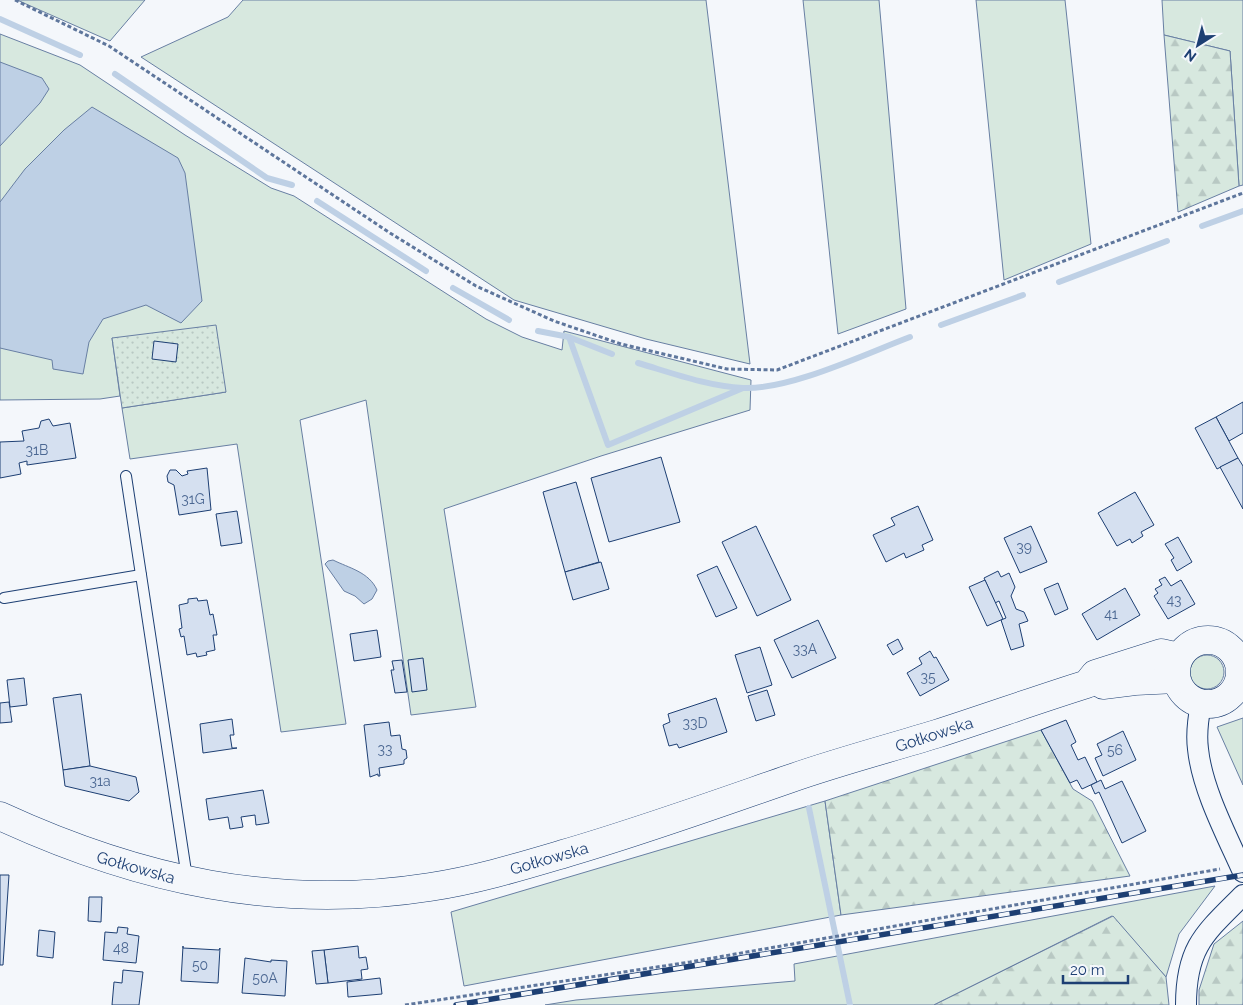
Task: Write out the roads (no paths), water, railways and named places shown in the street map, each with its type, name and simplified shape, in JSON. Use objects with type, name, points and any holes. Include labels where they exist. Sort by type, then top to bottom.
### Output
[{"type":"street","points":[[1231,636],[1232,650],[1241,663],[1238,686],[1231,694],[1217,703],[1201,704],[1191,700],[1183,693],[1178,668],[1188,645],[1197,641],[1231,636]]},
{"type":"street","name":"Gołkowska","points":[[0,816],[102,859],[187,882],[240,890],[333,894],[420,889],[486,877],[637,832],[806,773],[1087,684],[1095,686],[1135,681],[1178,668]]},
{"type":"street","points":[[1201,704],[1197,726],[1200,763],[1242,869]]},
{"type":"street","points":[[1186,1005],[1188,968],[1199,942],[1243,895]]},
{"type":"lane","points":[[126,476],[187,882]]},
{"type":"lane","points":[[4,598],[141,575]]},
{"type":"water","points":[[0,62],[42,78],[49,89],[40,103],[0,146]]},
{"type":"water","points":[[92,107],[178,158],[185,173],[202,301],[181,323],[146,305],[103,319],[89,342],[83,374],[53,369],[52,360],[0,348],[0,202],[25,169],[64,130]]},
{"type":"water","points":[[333,560],[358,571],[369,579],[377,590],[372,599],[364,604],[355,596],[344,591],[325,564]]},
{"type":"waterway","points":[[0,19],[80,55]]},
{"type":"waterway","points":[[115,74],[267,178],[292,185]]},
{"type":"waterway","points":[[317,201],[426,271]]},
{"type":"waterway","points":[[1202,226],[1243,211]]},
{"type":"waterway","points":[[1059,282],[1167,241]]},
{"type":"waterway","points":[[453,288],[509,320]]},
{"type":"waterway","points":[[941,325],[1023,295]]},
{"type":"waterway","points":[[538,331],[569,337],[612,354]]},
{"type":"waterway","points":[[569,337],[608,445],[743,388]]},
{"type":"waterway","points":[[638,363],[716,385],[743,388],[762,387],[827,370],[910,337]]},
{"type":"waterway","points":[[809,808],[850,1005]]},
{"type":"railway","points":[[456,1005],[1243,875]]}]
